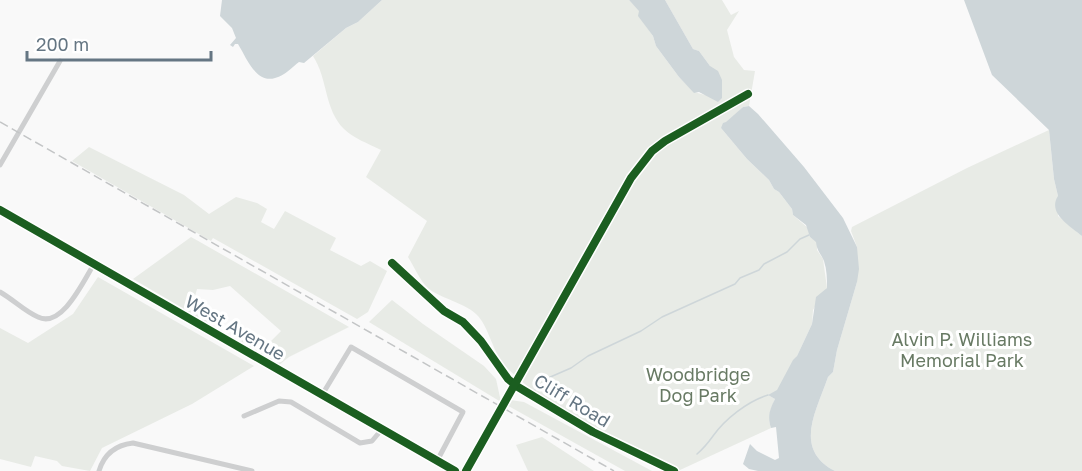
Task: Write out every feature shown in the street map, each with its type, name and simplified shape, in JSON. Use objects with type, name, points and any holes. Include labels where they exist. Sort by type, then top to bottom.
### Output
[{"type":"street","points":[[0,165],[60,61]]},
{"type":"street","points":[[466,471],[631,178],[652,151],[664,141],[748,94]]},
{"type":"street","name":"West Avenue","points":[[0,210],[455,471]]},
{"type":"street","name":"Cliff Road","points":[[392,263],[444,311],[463,322],[481,341],[500,370],[514,384],[593,432],[674,471]]},
{"type":"street","points":[[0,292],[19,303],[22,308],[47,320],[66,310],[94,264]]},
{"type":"street","points":[[322,395],[351,347],[362,353],[463,412],[437,461]]},
{"type":"street","points":[[244,416],[283,401],[291,402],[360,443],[372,441],[383,428]]},
{"type":"street","points":[[99,471],[101,463],[115,448],[123,444],[144,444],[252,471]]},
{"type":"green space","name":"Woodbridge Dog Park","points":[[382,0],[629,0],[640,11],[639,16],[653,36],[656,46],[679,77],[694,92],[705,95],[710,66],[699,51],[693,49],[665,0],[722,0],[731,15],[739,11],[727,30],[734,57],[744,70],[755,71],[749,106],[743,107],[721,128],[779,192],[792,209],[793,215],[808,228],[810,237],[817,242],[817,250],[823,259],[827,288],[813,310],[812,324],[797,356],[777,391],[768,395],[775,399],[769,416],[771,428],[680,470],[612,439],[547,401],[503,363],[485,326],[476,314],[425,285],[408,257],[427,221],[366,177],[381,150],[352,135],[338,121],[329,103],[318,65],[313,56],[346,28],[358,22]]},
{"type":"green space","name":"Alvin P. Williams Memorial Park","points":[[1049,130],[1058,196],[1058,216],[1082,236],[1082,471],[835,471],[822,462],[814,452],[811,429],[828,377],[833,372],[837,350],[857,282],[857,247],[851,231],[852,227],[967,168]]},
{"type":"green space","points":[[89,147],[184,195],[209,214],[236,197],[257,203],[267,209],[261,222],[274,229],[285,211],[336,238],[330,250],[361,266],[370,261],[387,271],[368,312],[357,319],[213,238],[211,241],[72,161]]},
{"type":"green space","points":[[191,237],[349,327],[289,357],[279,365],[233,336],[254,332],[268,344],[281,331],[230,286],[213,290],[197,289],[192,307],[212,320],[210,324],[133,279]]},
{"type":"green space","points":[[98,277],[254,366],[192,404],[102,448],[90,471],[62,466],[57,461],[35,456],[31,467],[0,459],[0,328],[28,343],[73,314]]},
{"type":"green space","points":[[392,300],[484,366],[496,379],[501,402],[369,322]]},
{"type":"green space","points":[[510,400],[524,402],[652,471],[625,471],[505,404]]},
{"type":"green space","points":[[542,437],[594,471],[528,471],[516,445]]},
{"type":"shaded area","points":[[222,0],[382,0],[358,22],[346,28],[304,63],[299,62],[282,75],[268,79],[252,68],[238,44],[233,47],[230,45],[236,38],[232,28],[220,16]]},
{"type":"shaded area","points":[[629,0],[665,0],[693,49],[699,51],[710,66],[718,71],[722,80],[722,98],[718,102],[699,92],[694,93],[679,77],[656,46],[653,36],[638,16],[639,11]]},
{"type":"shaded area","points":[[964,0],[1082,0],[1082,236],[1061,219],[1055,208],[1058,196],[1049,130],[992,75]]},
{"type":"shaded area","points":[[749,106],[804,167],[843,218],[857,247],[859,269],[857,282],[837,350],[833,372],[828,377],[811,429],[814,452],[822,462],[835,471],[758,471],[749,469],[743,464],[750,444],[757,451],[775,460],[779,458],[776,427],[771,428],[769,420],[770,409],[775,399],[768,395],[777,390],[797,356],[812,324],[816,297],[827,288],[824,261],[806,225],[793,215],[792,209],[779,192],[721,128],[723,123],[743,107]]},
{"type":"waterway","points":[[535,390],[548,378],[571,368],[588,356],[641,331],[662,317],[735,284],[740,278],[759,270],[764,264],[787,252],[800,239],[809,235]]},
{"type":"waterway","points":[[697,454],[730,417],[745,406],[768,395]]},
{"type":"railway","points":[[0,122],[614,471]]},
{"type":"cycle path","points":[[466,471],[631,178],[652,151],[665,141],[748,94]]},
{"type":"cycle path","points":[[0,210],[455,471]]},
{"type":"cycle path","points":[[392,263],[444,311],[463,322],[481,341],[508,379],[518,387],[593,432],[674,471]]}]
